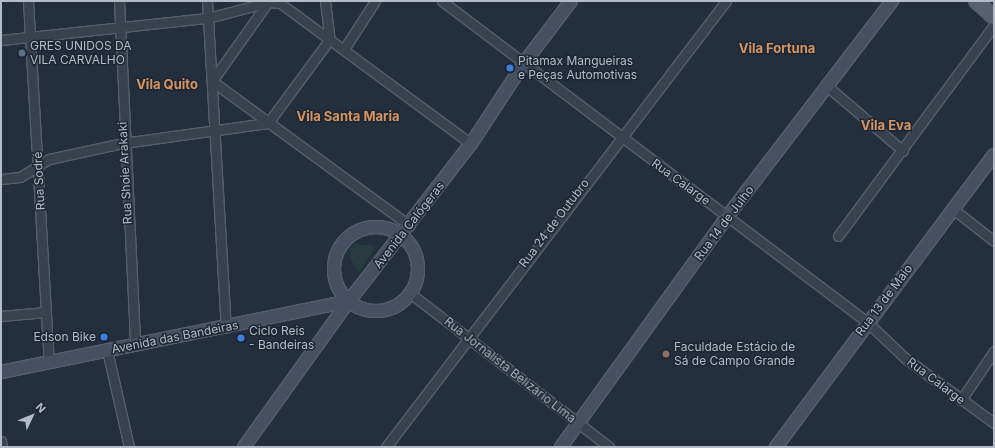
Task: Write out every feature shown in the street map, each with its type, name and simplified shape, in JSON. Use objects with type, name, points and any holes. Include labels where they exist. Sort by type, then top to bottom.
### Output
[{"type":"main road","points":[[976,1],[994,17]]},
{"type":"street","name":"Rua Sodré","points":[[28,1],[49,361]]},
{"type":"street","name":"Rua Shoie Arakaki","points":[[119,1],[123,143],[135,345]]},
{"type":"street","points":[[207,1],[216,129],[226,327]]},
{"type":"street","points":[[1,179],[20,177],[38,163],[123,143],[268,123],[330,38],[325,1]]},
{"type":"street","points":[[344,49],[375,1]]},
{"type":"street","name":"Rua Calarge","points":[[442,1],[619,137],[867,322],[905,358],[994,423]]},
{"type":"street","name":"Avenida Calógeras","points":[[244,447],[349,301],[410,226],[471,144],[524,63],[571,1]]},
{"type":"street","name":"Rua 24 de Outubro","points":[[386,447],[619,137],[726,1]]},
{"type":"street","name":"Rua 14 de Julho","points":[[561,447],[727,217],[892,1]]},
{"type":"street","points":[[1,40],[208,18],[268,2],[286,6],[471,144]]},
{"type":"street","points":[[212,81],[268,2]]},
{"type":"street","points":[[838,236],[903,151],[994,24]]},
{"type":"street","points":[[212,81],[410,226]]},
{"type":"street","points":[[827,86],[903,151]]},
{"type":"street","name":"Rua 13 de Maio","points":[[776,447],[867,322],[994,155]]},
{"type":"street","points":[[953,209],[994,241]]},
{"type":"street","points":[[365,228],[391,230],[402,236],[416,257],[416,282],[410,293],[400,303],[381,310],[361,308],[349,301],[335,279],[334,266],[344,242],[365,228]]},
{"type":"street","name":"Rua Jornalista Belizário Lima","points":[[410,293],[609,447]]},
{"type":"street","name":"Avenida das Bandeiras","points":[[1,372],[349,301]]},
{"type":"street","points":[[1,316],[46,312]]},
{"type":"street","points":[[107,350],[129,447]]},
{"type":"street","points":[[961,400],[994,352]]},
{"type":"street","points":[[1,441],[2,447]]},
{"type":"green space","points":[[355,244],[376,246],[359,273],[351,260],[350,249]]},
{"type":"place","name":"GRES UNIDOS DA VILA CARVALHO","points":[[22,53]]},
{"type":"place","name":"Pitamax Mangueiras e Peças Automotivas","points":[[510,68]]},
{"type":"place","name":"Edson Bike","points":[[104,337]]},
{"type":"place","name":"Ciclo Reis - Bandeiras","points":[[241,338]]},
{"type":"place","name":"Faculdade Estácio de Sá de Campo Grande","points":[[666,354]]},
{"type":"district","name":"Vila Fortuna","points":[[777,48]]},
{"type":"district","name":"Vila Quito","points":[[167,84]]},
{"type":"district","name":"Vila Santa Maria","points":[[348,116]]},
{"type":"district","name":"Vila Eva","points":[[886,125]]}]
